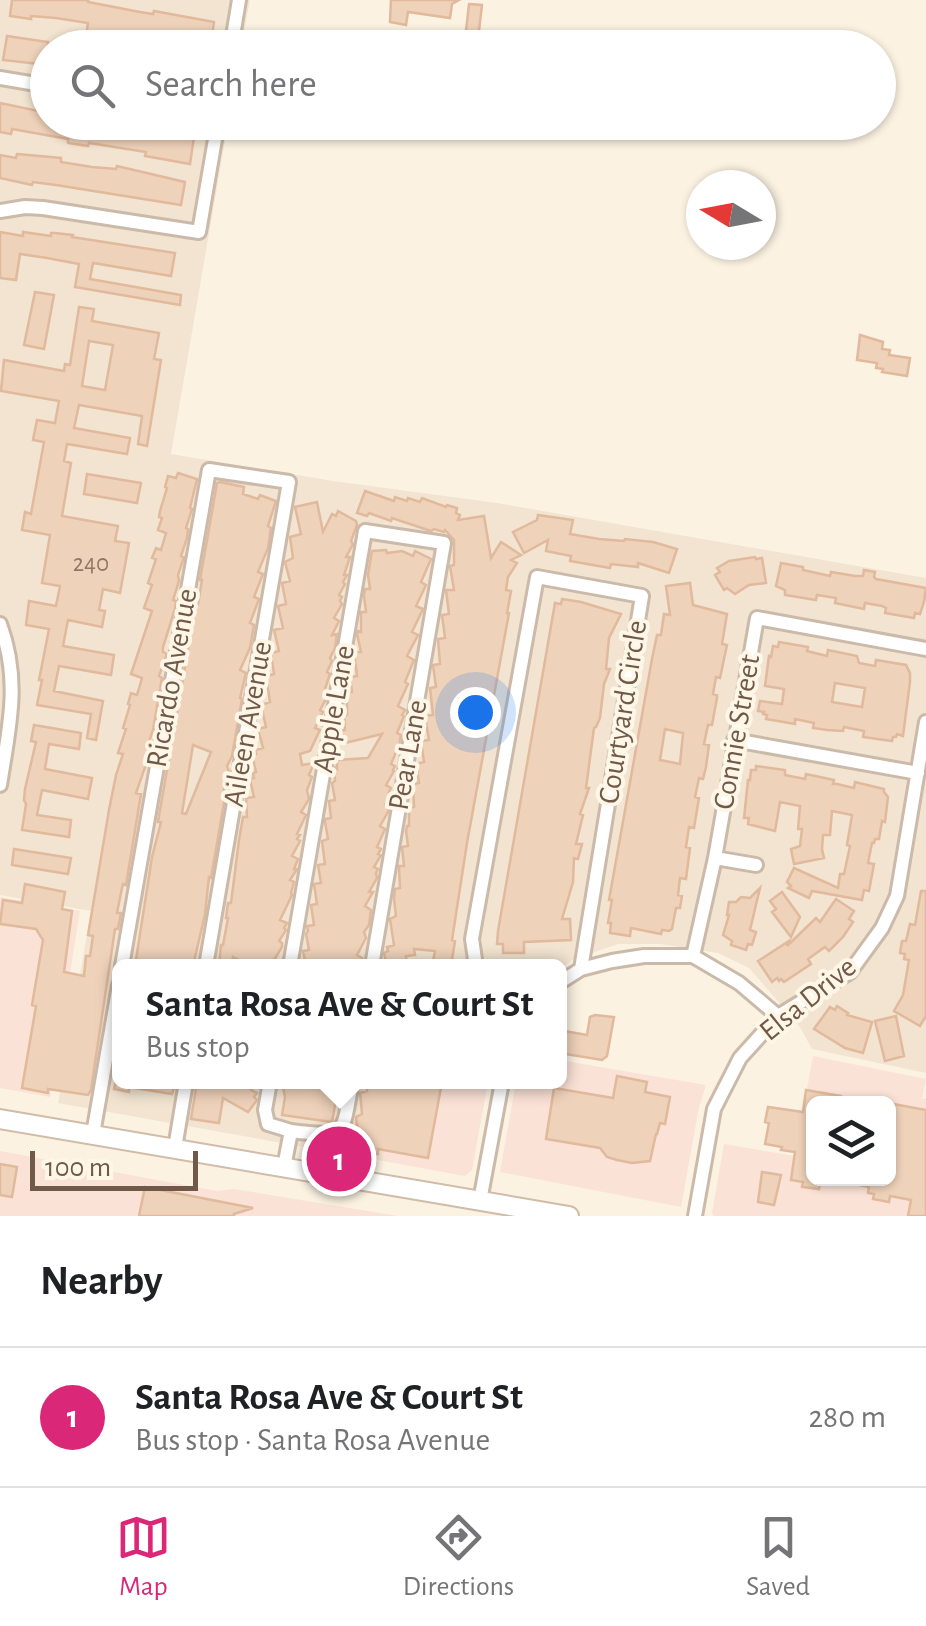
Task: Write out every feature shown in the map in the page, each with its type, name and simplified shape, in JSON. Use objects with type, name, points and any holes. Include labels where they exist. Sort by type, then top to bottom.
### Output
[{"type":"main road","points":[[0,1119],[569,1216]]},
{"type":"street","points":[[234,30],[238,0]]},
{"type":"street","points":[[0,78],[30,83]]},
{"type":"street","points":[[0,211],[42,208],[198,232],[215,140]]},
{"type":"street","name":"Ricardo Avenue","points":[[123,959],[209,470],[289,482]]},
{"type":"street","name":"Aileen Avenue","points":[[207,959],[289,482]]},
{"type":"street","name":"Apple Lane","points":[[291,959],[365,531],[444,543]]},
{"type":"street","name":"Pear Lane","points":[[373,959],[444,543]]},
{"type":"street","name":"Courtyard Circle","points":[[475,959],[472,939],[537,577],[642,596],[581,969]]},
{"type":"street","name":"Connie Street","points":[[693,956],[715,858],[757,618],[926,648]]},
{"type":"street","points":[[0,624],[9,653],[13,703],[0,785]]},
{"type":"street","name":"Elsa Drive","points":[[695,1216],[714,1109],[740,1058],[778,1016],[850,972],[882,928],[897,896],[926,722]]},
{"type":"street","points":[[734,740],[918,774]]},
{"type":"street","points":[[715,858],[756,865]]},
{"type":"street","points":[[567,978],[581,969],[644,956],[693,956],[739,982],[778,1016]]},
{"type":"street","points":[[93,1134],[112,1025]]},
{"type":"street","points":[[175,1148],[185,1089]]},
{"type":"street","points":[[269,1089],[265,1110],[268,1124],[330,1136],[340,1130],[346,1117],[351,1089]]},
{"type":"street","points":[[480,1201],[501,1089]]},
{"type":"street","points":[[284,1167],[291,1131]]},
{"type":"shaded area","points":[[0,0],[250,0],[244,30],[30,30],[30,140],[225,140],[171,454],[497,503],[926,578],[926,1073],[812,1049],[800,1027],[749,968],[718,953],[660,944],[618,944],[567,964],[567,959],[112,959],[112,1089],[396,1089],[383,1161],[58,1103],[91,911],[0,895]]},
{"type":"shaded area","points":[[0,897],[80,911],[50,1097],[0,1088]]},
{"type":"shaded area","points":[[813,1056],[926,1079],[922,1099],[926,1098],[926,1216],[714,1216],[724,1144],[795,1156]]},
{"type":"shaded area","points":[[567,1061],[706,1085],[681,1207],[500,1172],[515,1089],[567,1089]]},
{"type":"shaded area","points":[[396,1089],[487,1089],[472,1170],[465,1176],[383,1161]]},
{"type":"shaded area","points":[[0,1151],[217,1191],[234,1189],[398,1216],[0,1216]]},
{"type":"building","points":[[12,0],[88,0],[214,22],[213,30],[87,30],[88,23],[10,16]]},
{"type":"building","points":[[391,0],[459,0],[452,4],[450,18],[408,12],[406,25],[390,22]]},
{"type":"building","points":[[469,4],[482,5],[479,30],[466,30]]},
{"type":"building","points":[[7,36],[30,39],[30,63],[3,60]]},
{"type":"building","points":[[0,103],[30,109],[30,132],[12,129],[11,134],[0,132]]},
{"type":"building","points":[[194,140],[190,164],[145,156],[146,152],[68,143]]},
{"type":"building","points":[[17,154],[61,158],[61,162],[92,167],[117,166],[185,182],[181,205],[0,178],[0,155],[16,158]]},
{"type":"building","points":[[0,232],[23,236],[23,232],[73,235],[175,253],[171,276],[93,263],[90,279],[181,295],[180,305],[75,287],[79,264],[47,258],[20,254],[16,280],[0,278]]},
{"type":"building","points":[[35,292],[54,295],[44,349],[24,345]]},
{"type":"building","points":[[79,307],[94,309],[92,321],[159,333],[154,359],[161,360],[147,446],[138,444],[142,416],[79,405],[74,428],[130,438],[127,454],[67,444],[64,461],[71,463],[62,516],[118,526],[115,541],[129,543],[120,593],[103,589],[99,610],[105,611],[102,627],[68,620],[63,646],[114,655],[111,675],[59,666],[54,691],[103,701],[96,740],[87,738],[91,714],[37,705],[49,629],[26,625],[29,601],[56,606],[60,586],[42,583],[50,535],[22,530],[25,512],[31,514],[44,442],[33,440],[37,420],[55,423],[59,401],[1,391],[4,360],[64,371],[65,364],[70,365]],"holes":[[[89,341],[113,345],[105,390],[82,386]]]},
{"type":"building","points":[[860,335],[883,342],[882,349],[890,350],[889,355],[910,358],[907,376],[882,372],[883,369],[876,368],[877,363],[857,360]]},
{"type":"building","points":[[178,473],[197,479],[173,600],[175,609],[163,647],[167,654],[159,676],[162,678],[149,756],[136,793],[141,794],[126,885],[123,884],[117,913],[121,913],[115,929],[91,1090],[88,1095],[22,1088],[43,940],[36,929],[0,924],[3,900],[22,903],[25,884],[65,892],[62,909],[72,911],[64,972],[84,976],[109,810],[123,754],[118,753],[131,693],[137,695],[142,678],[131,674],[152,611],[144,608],[152,585],[148,583],[156,559],[152,558],[156,548],[161,550],[166,533],[158,530],[160,511],[168,476],[176,478]]},
{"type":"building","points":[[87,474],[141,483],[137,503],[84,494]]},
{"type":"building","points":[[217,483],[244,487],[243,494],[276,501],[268,526],[268,548],[258,572],[263,574],[254,597],[259,599],[250,623],[254,625],[250,648],[240,670],[246,673],[242,699],[195,959],[136,959],[198,604]],"holes":[[[193,745],[211,752],[186,814],[182,813]]]},
{"type":"building","points":[[365,491],[394,501],[395,497],[420,502],[422,498],[457,508],[458,520],[484,516],[491,558],[501,542],[521,555],[511,560],[517,563],[508,577],[509,613],[467,843],[452,959],[433,959],[435,951],[414,949],[415,955],[406,959],[385,959],[384,953],[394,945],[390,919],[396,916],[395,889],[400,888],[399,866],[404,866],[402,847],[408,846],[406,831],[409,807],[414,807],[413,784],[419,783],[416,764],[424,762],[421,741],[429,740],[425,716],[433,715],[430,688],[436,687],[433,665],[440,664],[438,639],[445,638],[442,615],[449,614],[446,590],[454,590],[450,566],[454,565],[454,540],[445,530],[431,531],[392,518],[391,521],[357,513]]},
{"type":"building","points":[[317,502],[323,532],[332,514],[336,516],[338,511],[357,525],[346,557],[350,557],[339,595],[342,604],[334,618],[339,621],[332,635],[337,634],[327,672],[330,674],[324,692],[326,699],[315,728],[320,730],[310,751],[300,754],[302,765],[314,763],[309,775],[309,799],[301,812],[306,815],[297,834],[300,841],[292,856],[298,859],[290,880],[294,882],[292,895],[280,920],[287,923],[279,941],[282,947],[275,959],[220,959],[243,817],[247,817],[246,798],[254,797],[250,779],[256,772],[252,755],[263,748],[258,729],[266,727],[261,705],[270,702],[266,676],[274,674],[271,653],[279,651],[274,630],[283,628],[278,606],[286,604],[282,583],[290,581],[285,562],[293,558],[290,537],[301,534],[295,507]]},
{"type":"building","points":[[538,515],[573,520],[570,534],[653,542],[677,549],[669,573],[638,563],[638,567],[611,564],[610,568],[570,561],[571,556],[546,551],[548,540],[524,553],[513,532],[537,520]]},
{"type":"building","points":[[372,551],[402,551],[413,556],[415,551],[431,559],[421,582],[426,585],[416,606],[423,609],[412,632],[418,635],[407,656],[414,660],[398,706],[405,710],[391,764],[394,771],[386,785],[391,794],[385,805],[388,812],[380,826],[385,829],[377,847],[381,855],[374,867],[378,869],[377,878],[365,906],[371,910],[364,932],[366,938],[357,955],[362,958],[305,959],[303,951],[309,950],[307,926],[314,925],[311,905],[317,904],[314,884],[321,883],[318,865],[325,864],[325,819],[331,818],[329,801],[335,800],[334,767],[337,769],[337,760],[368,758],[382,734],[345,743],[341,731],[345,730],[348,692],[352,692],[350,677],[357,676],[354,652],[361,652],[357,634],[361,632],[361,612],[366,612],[364,596],[365,589],[370,589]]},
{"type":"building","points":[[762,558],[766,583],[749,585],[735,594],[724,590],[715,575],[720,572],[717,568],[729,561]]},
{"type":"building","points":[[781,563],[830,576],[831,572],[863,576],[864,570],[875,572],[876,579],[926,588],[924,602],[914,618],[885,613],[882,606],[865,603],[864,609],[835,603],[836,598],[817,595],[816,600],[785,595],[785,590],[776,586]]},
{"type":"building","points":[[690,583],[693,605],[727,614],[722,644],[727,645],[720,678],[716,677],[713,694],[717,698],[704,744],[709,745],[703,779],[699,778],[695,797],[699,798],[694,828],[689,827],[686,879],[680,878],[678,895],[682,896],[680,908],[676,908],[669,931],[662,930],[661,934],[631,928],[630,936],[610,933],[609,900],[657,635],[661,635],[664,614],[670,615],[666,586]],"holes":[[[665,729],[683,733],[680,764],[660,760]]]},
{"type":"building","points":[[562,599],[621,614],[609,638],[606,669],[610,669],[600,718],[594,728],[589,788],[576,844],[582,844],[578,859],[574,858],[573,882],[562,919],[570,919],[571,940],[524,942],[524,953],[503,953],[503,944],[497,944],[498,931],[555,603],[561,604]]},
{"type":"building","points":[[779,642],[808,647],[807,651],[827,656],[828,650],[857,656],[859,663],[875,666],[876,660],[906,665],[910,682],[903,736],[897,734],[892,741],[863,737],[864,731],[844,727],[843,731],[827,730],[795,719],[795,724],[766,719],[764,712],[758,711],[760,701],[782,704],[784,689],[765,686],[769,656],[773,646],[778,647]],"holes":[[[835,683],[865,688],[862,707],[832,702]]]},
{"type":"building","points":[[34,725],[81,733],[79,749],[49,744],[45,769],[92,778],[88,799],[42,790],[37,815],[71,820],[69,837],[22,830],[25,789],[36,742],[31,741]]},
{"type":"building","points":[[756,766],[785,770],[785,775],[805,779],[806,774],[834,780],[833,784],[854,788],[855,782],[884,789],[888,797],[885,822],[882,821],[879,839],[872,843],[868,863],[874,864],[869,891],[864,890],[862,900],[812,891],[809,898],[788,888],[794,868],[838,888],[850,846],[847,845],[852,815],[832,811],[830,835],[823,835],[824,858],[794,864],[791,849],[800,846],[800,806],[780,802],[775,831],[748,824],[749,818],[744,818],[748,780]]},
{"type":"building","points":[[14,849],[71,858],[68,874],[12,865]]},
{"type":"building","points":[[760,888],[750,930],[756,932],[752,945],[748,944],[746,950],[731,945],[732,941],[723,935],[729,902],[750,898]]},
{"type":"building","points":[[921,891],[926,891],[926,1016],[920,1026],[894,1011],[903,995],[909,960],[900,953],[902,941],[906,941],[910,924],[915,925]]},
{"type":"building","points":[[782,892],[800,917],[791,937],[772,912],[776,909],[770,901]]},
{"type":"building","points":[[836,899],[854,911],[849,919],[853,922],[843,937],[829,951],[825,947],[808,959],[811,964],[784,982],[777,978],[772,982],[758,961],[789,941],[787,946],[816,918],[820,922]]},
{"type":"building","points":[[837,1006],[847,1015],[872,1022],[863,1053],[845,1048],[814,1029],[830,1007],[835,1010]]},
{"type":"building","points":[[896,1016],[904,1056],[885,1061],[875,1021]]},
{"type":"building","points":[[590,1017],[614,1017],[607,1056],[602,1060],[567,1054],[567,1031],[587,1035]]},
{"type":"building","points":[[617,1076],[647,1082],[645,1092],[670,1097],[665,1124],[660,1123],[650,1161],[617,1160],[607,1157],[600,1148],[546,1139],[554,1089],[613,1098]]},
{"type":"building","points":[[141,1089],[174,1089],[172,1094]]},
{"type":"building","points":[[196,1089],[252,1089],[257,1093],[248,1112],[223,1098],[219,1123],[191,1119]]},
{"type":"building","points":[[283,1089],[341,1089],[332,1122],[282,1115]]},
{"type":"building","points":[[441,1089],[428,1158],[378,1149],[378,1154],[363,1152],[356,1117],[362,1114],[360,1093]]},
{"type":"building","points":[[806,1090],[841,1096],[806,1096],[806,1186],[820,1186],[819,1189],[802,1187],[803,1182],[791,1180],[795,1152],[765,1144],[768,1107],[803,1112]]},
{"type":"building","points":[[896,1104],[926,1110],[926,1216],[908,1216],[911,1200],[890,1196],[889,1202],[873,1199],[869,1187],[864,1186],[896,1186]]},
{"type":"building","points":[[0,1164],[17,1167],[12,1197],[0,1195]]},
{"type":"building","points":[[762,1172],[781,1175],[774,1205],[758,1202]]},
{"type":"building","points":[[145,1187],[253,1208],[234,1216],[139,1216]]},
{"type":"place","name":"Santa Rosa Ave & Court St","points":[[339,1159]]}]
